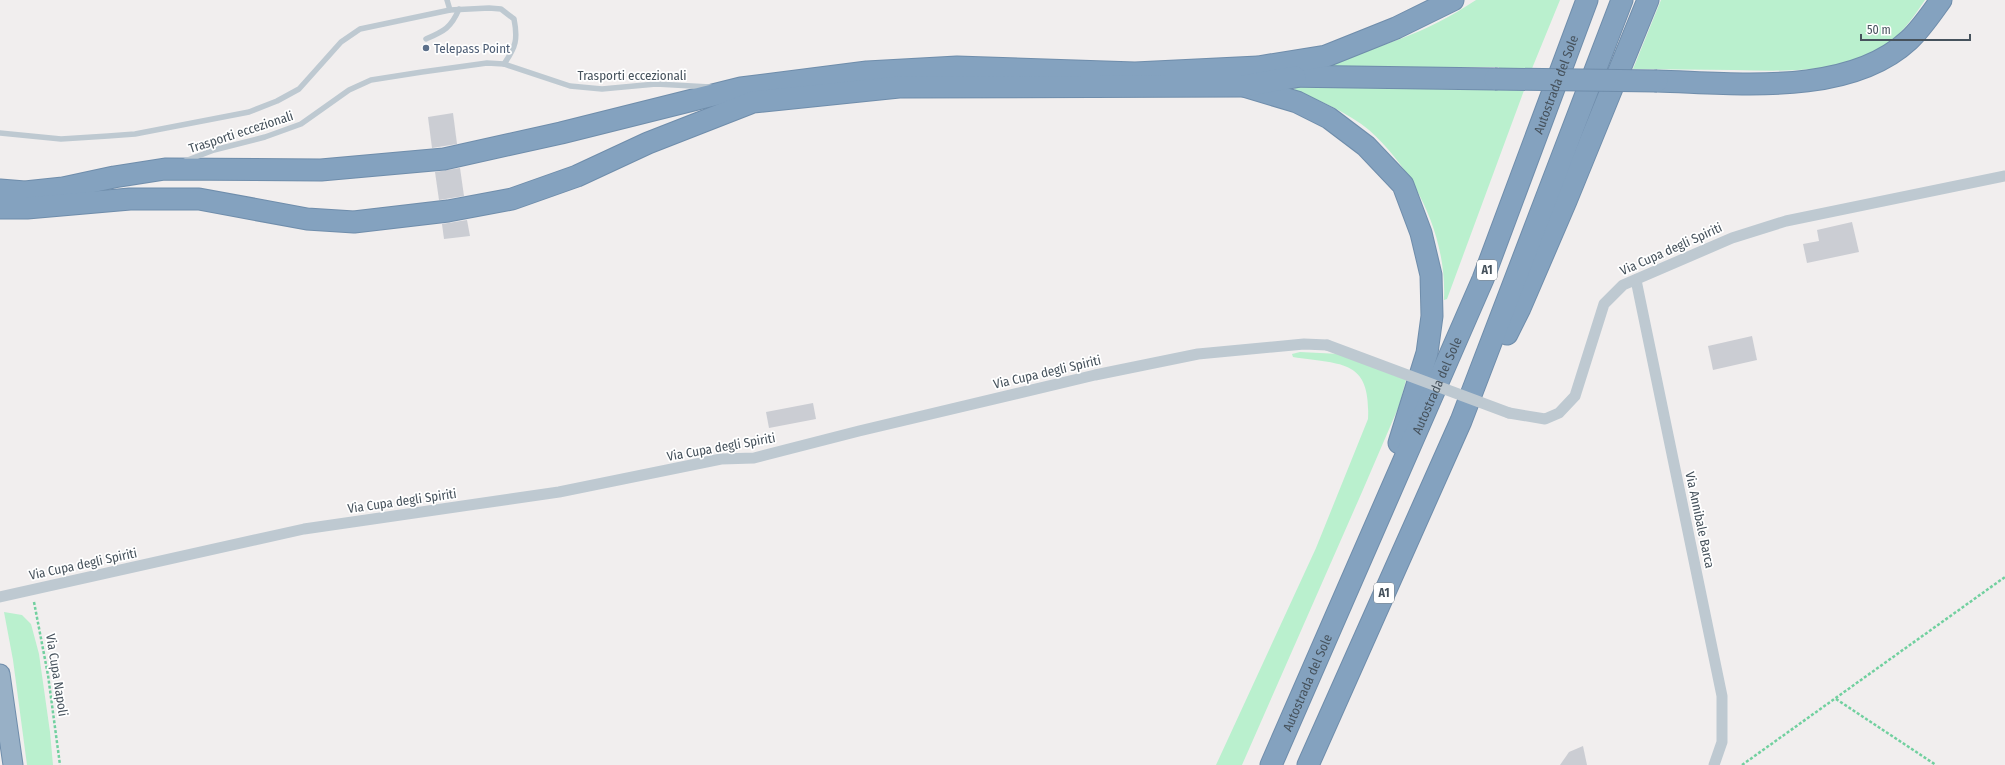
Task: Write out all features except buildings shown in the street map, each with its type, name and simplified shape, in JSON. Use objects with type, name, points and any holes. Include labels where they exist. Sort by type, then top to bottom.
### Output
[{"type":"highway","points":[[0,190],[25,192],[63,188],[114,177],[165,169],[320,170],[444,159],[561,133],[741,88],[866,72],[957,67],[1135,73],[1258,67],[1326,56],[1396,28],[1453,0]]},
{"type":"highway","name":"Autostrada del Sole","points":[[1271,765],[1483,279],[1587,0]]},
{"type":"highway","name":"A1","points":[[1308,765],[1461,421],[1622,0]]},
{"type":"highway","points":[[1461,421],[1520,308],[1648,0]]},
{"type":"highway","points":[[1191,70],[1295,77],[1776,83],[1824,79],[1854,72],[1880,61],[1908,41],[1928,19],[1940,0]]},
{"type":"highway","points":[[0,208],[27,208],[130,199],[199,199],[307,219],[354,222],[448,211],[512,199],[577,176],[648,143],[753,102],[899,87],[1243,86],[1295,77]]},
{"type":"highway","points":[[1243,86],[1297,102],[1329,118],[1366,146],[1404,185],[1422,234],[1431,275],[1432,316],[1427,353],[1372,535]]},
{"type":"highway","points":[[0,674],[13,765]]},
{"type":"street","name":"Via Cupa degli Spiriti","points":[[0,597],[304,530],[559,492],[721,459],[754,458],[858,431],[1087,377],[1198,354],[1304,344],[1327,344],[1509,413],[1545,419],[1559,413],[1575,396],[1604,304],[1622,285],[1732,238],[1786,221],[2005,176]]},
{"type":"street","name":"Via Annibale Barca","points":[[1636,280],[1722,696],[1722,742],[1714,765]]},
{"type":"lane","points":[[448,0],[450,10]]},
{"type":"lane","points":[[0,133],[61,138],[135,134],[249,112],[277,101],[299,89],[341,42],[360,29],[450,10],[489,8],[501,9],[514,19],[517,36],[512,53],[504,64]]},
{"type":"lane","points":[[426,39],[447,29],[455,20],[459,9]]},
{"type":"lane","name":"Trasporti eccezionali","points":[[165,169],[214,150],[265,137],[301,124],[349,90],[371,80],[487,63],[504,64],[570,86],[602,89],[656,84],[741,88]]},
{"type":"path","points":[[1742,765],[2005,577]]},
{"type":"path","name":"Via Cupa Napoli","points":[[32,589],[48,675],[60,765]]},
{"type":"path","points":[[1836,699],[1936,765]]},
{"type":"green space","points":[[1476,0],[1560,0],[1533,66],[1447,299],[1444,300],[1444,276],[1434,230],[1425,207],[1401,165],[1386,147],[1361,124],[1334,108],[1297,92],[1294,89],[1297,86],[1492,90],[1499,67],[1325,67],[1343,58],[1420,31],[1449,17]]},
{"type":"green space","points":[[1661,0],[1925,0],[1905,27],[1887,44],[1863,57],[1846,63],[1809,69],[1771,71],[1633,69]]},
{"type":"green space","points":[[1300,352],[1340,354],[1406,380],[1399,406],[1242,765],[1216,765],[1316,548],[1368,419],[1368,399],[1364,385],[1358,375],[1350,368],[1339,364],[1293,357],[1292,354]]},
{"type":"green space","points":[[4,612],[22,615],[31,624],[39,654],[53,765],[27,765],[13,660]]},
{"type":"place","name":"Telepass Point","points":[[426,48]]}]
